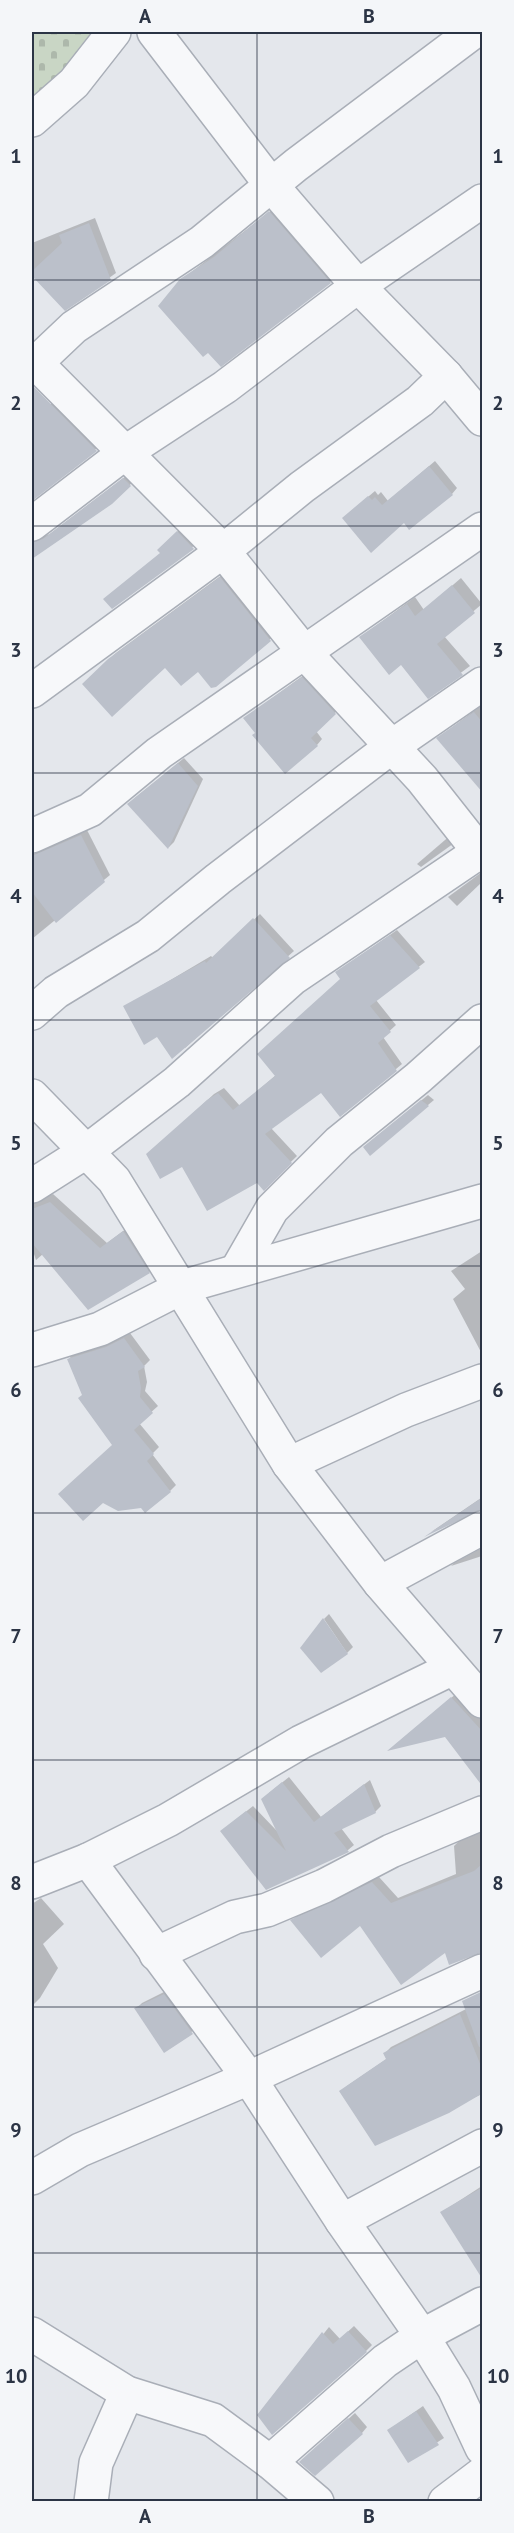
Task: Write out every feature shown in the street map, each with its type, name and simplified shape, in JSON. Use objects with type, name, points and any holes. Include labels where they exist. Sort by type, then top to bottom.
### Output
[{"type":"street","points":[[32,120],[74,83],[114,32]]},
{"type":"street","points":[[154,32],[272,186],[358,286],[446,376],[483,419]]},
{"type":"street","points":[[32,1186],[87,1151],[177,1082],[293,978],[482,852],[422,779],[304,652],[223,551],[34,361],[74,327],[202,242],[473,32]]},
{"type":"street","points":[[32,524],[126,452],[225,387],[358,286],[483,201]]},
{"type":"street","points":[[32,691],[223,551],[303,487],[420,401],[446,376]]},
{"type":"street","points":[[32,836],[90,810],[159,753],[483,529]]},
{"type":"street","points":[[32,1013],[56,992],[148,936],[218,879],[391,747],[483,684]]},
{"type":"street","points":[[237,1270],[272,1209],[339,1142],[418,1078],[483,1021]]},
{"type":"street","points":[[32,1096],[114,1180],[289,1464],[380,1583],[470,1678],[301,1742],[168,1821],[88,1860],[32,1882]]},
{"type":"street","points":[[32,1350],[100,1329],[182,1287],[483,1201]]},
{"type":"street","points":[[289,1464],[406,1410],[483,1381]]},
{"type":"street","points":[[380,1583],[483,1528]]},
{"type":"street","points":[[156,1954],[235,1917],[267,1910],[324,1886],[391,1851],[483,1813]]},
{"type":"street","points":[[88,1860],[249,2078],[342,2221],[422,2336],[454,2388],[483,2448]]},
{"type":"street","points":[[32,2178],[80,2150],[249,2078],[483,1971]]},
{"type":"street","points":[[342,2221],[483,2146]]},
{"type":"street","points":[[270,2462],[385,2361],[422,2336],[483,2304]]},
{"type":"street","points":[[32,2334],[127,2393],[213,2420],[270,2462],[317,2502]]},
{"type":"street","points":[[92,2502],[96,2463],[127,2393]]},
{"type":"street","points":[[445,2502],[483,2474]]},
{"type":"green space","points":[[32,32],[96,32],[48,90],[32,102]]},
{"type":"building","points":[[269,211],[331,283],[221,367],[208,353],[203,357],[158,306],[180,279],[214,257]]},
{"type":"building","points":[[89,223],[111,280],[65,311],[32,276],[32,271],[62,243],[59,235]]},
{"type":"building","points":[[32,385],[97,451],[32,501]]},
{"type":"building","points":[[429,466],[453,495],[409,530],[404,523],[371,553],[342,518],[368,496],[372,500],[375,497],[382,505]]},
{"type":"building","points":[[123,478],[131,486],[112,504],[32,559],[32,542],[43,539]]},
{"type":"building","points":[[177,531],[194,549],[112,609],[103,599],[160,553],[157,550]]},
{"type":"building","points":[[220,577],[271,641],[216,687],[211,688],[198,672],[181,686],[165,668],[112,717],[82,684],[108,659]]},
{"type":"building","points":[[452,585],[475,613],[437,644],[463,675],[428,699],[401,665],[389,675],[359,637],[407,604],[415,616]]},
{"type":"building","points":[[302,677],[336,714],[311,738],[318,746],[285,774],[252,735],[255,733],[243,718]]},
{"type":"building","points":[[474,712],[483,723],[483,793],[436,738]]},
{"type":"building","points":[[178,763],[198,786],[168,849],[127,804]]},
{"type":"building","points":[[81,835],[105,882],[56,923],[32,892],[32,856]]},
{"type":"building","points":[[253,918],[290,958],[172,1059],[157,1037],[144,1045],[123,1006],[205,961],[206,963]]},
{"type":"building","points":[[390,935],[420,968],[370,1006],[391,1032],[378,1043],[397,1071],[340,1117],[321,1093],[265,1134],[292,1163],[264,1191],[257,1183],[207,1211],[182,1167],[160,1179],[146,1154],[218,1093],[233,1110],[275,1076],[257,1054],[340,979],[335,972]]},
{"type":"building","points":[[421,1100],[429,1106],[370,1156],[363,1147]]},
{"type":"building","points":[[50,1202],[100,1248],[123,1231],[150,1273],[88,1310],[32,1243],[32,1209]]},
{"type":"building","points":[[124,1338],[145,1367],[138,1371],[140,1397],[153,1413],[134,1430],[154,1454],[147,1461],[171,1492],[145,1513],[141,1508],[118,1511],[103,1503],[83,1521],[58,1494],[112,1445],[78,1398],[82,1395],[67,1359],[106,1347]]},
{"type":"building","points":[[483,1497],[483,1509],[424,1537]]},
{"type":"building","points":[[323,1618],[348,1654],[321,1673],[300,1648]]},
{"type":"building","points":[[451,1697],[483,1732],[483,1787],[445,1737],[387,1751]]},
{"type":"building","points":[[282,1782],[314,1822],[364,1784],[376,1813],[334,1833],[349,1852],[266,1890],[220,1831],[246,1811],[286,1851],[261,1799]]},
{"type":"building","points":[[483,1863],[483,1952],[449,1965],[445,1953],[401,1985],[360,1926],[321,1958],[290,1920],[372,1882],[391,1903],[474,1871]]},
{"type":"building","points":[[483,1991],[483,2046],[479,2047],[462,2001]]},
{"type":"building","points":[[164,1994],[193,2034],[164,2053],[134,2008]]},
{"type":"building","points":[[460,2014],[483,2071],[483,2093],[449,2113],[375,2146],[339,2091],[386,2059],[383,2053]]},
{"type":"building","points":[[483,2187],[483,2280],[440,2212]]},
{"type":"building","points":[[348,2331],[367,2352],[272,2435],[257,2415],[322,2332],[333,2344]]},
{"type":"building","points":[[416,2411],[439,2445],[408,2463],[387,2430]]},
{"type":"building","points":[[348,2418],[363,2434],[315,2476],[299,2462]]}]
